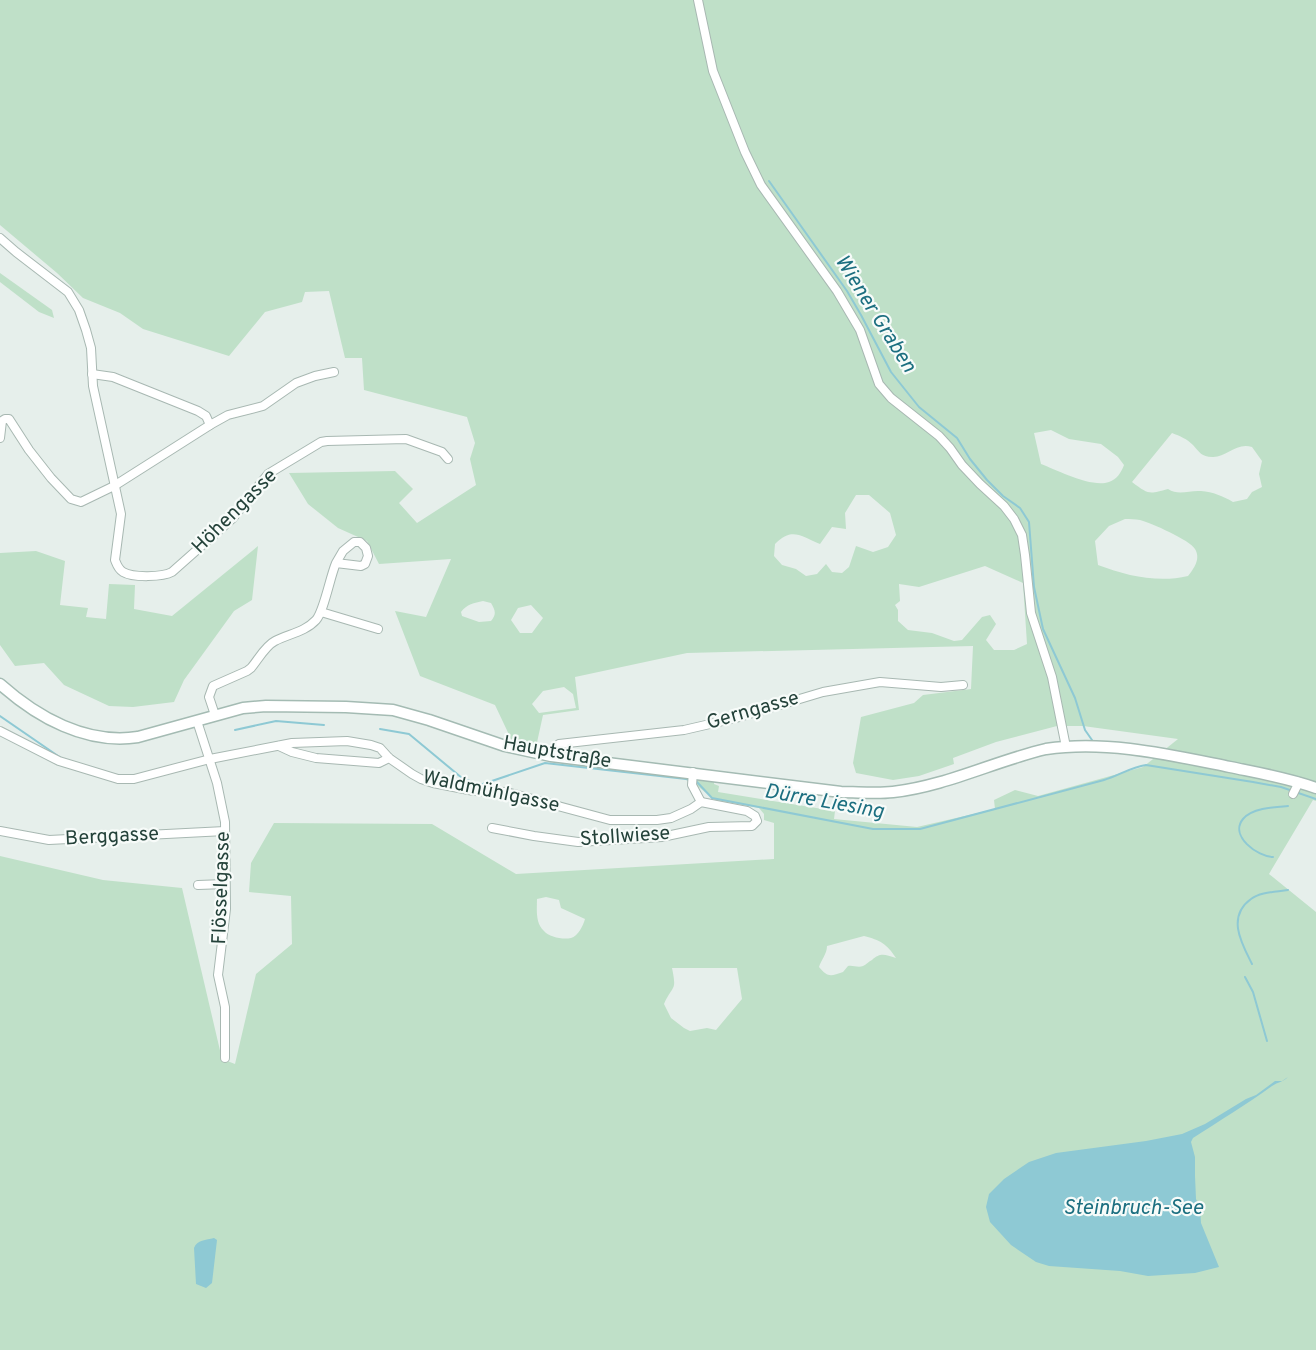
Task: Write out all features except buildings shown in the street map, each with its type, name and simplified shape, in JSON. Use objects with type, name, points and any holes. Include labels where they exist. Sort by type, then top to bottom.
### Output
[{"type":"main road","name":"Hauptstraße","points":[[0,684],[46,717],[69,729],[93,736],[125,739],[243,708],[346,707],[393,710],[505,746],[551,756],[692,778],[841,792],[893,792],[935,784],[1032,753],[1065,747],[1126,748],[1162,753],[1296,788],[1316,788]]},
{"type":"street","points":[[698,0],[713,71],[745,152],[761,185],[837,291],[860,330],[879,384],[891,398],[939,436],[962,465],[1004,506],[1022,535],[1030,613],[1052,677],[1065,747]]},
{"type":"street","name":"Höhengasse","points":[[0,238],[63,288],[79,310],[89,340],[93,386],[121,514],[115,557],[117,566],[123,573],[159,576],[175,570],[233,518],[268,474],[321,442],[405,439],[442,452],[448,459]]},
{"type":"street","points":[[0,438],[2,418],[8,418],[51,478],[73,500],[79,502],[114,486],[228,415],[263,405],[296,384],[315,376],[334,372]]},
{"type":"street","points":[[92,374],[113,377],[198,411],[206,417],[210,425]]},
{"type":"street","points":[[215,715],[209,697],[215,684],[247,671],[273,641],[303,629],[316,620],[321,612],[336,563]]},
{"type":"street","points":[[321,612],[378,629]]},
{"type":"street","name":"Gerngasse","points":[[551,756],[552,749],[559,744],[684,730],[736,718],[823,692],[880,682],[941,687],[963,685]]},
{"type":"street","name":"Flösselgasse","points":[[197,721],[220,794],[225,831],[226,909],[218,975],[225,1006],[225,1058]]},
{"type":"street","name":"Waldmühlgasse","points":[[0,730],[59,761],[118,780],[134,779],[210,759],[292,743],[347,741],[380,748],[389,758],[412,774],[432,783],[474,791],[506,792],[610,820],[671,818],[701,802]]},
{"type":"street","points":[[279,746],[316,758],[379,763],[389,758]]},
{"type":"street","points":[[692,778],[701,802]]},
{"type":"street","name":"Stollwiese","points":[[492,828],[578,842],[662,837],[709,827],[752,826],[757,821],[755,816],[747,811],[701,802]]},
{"type":"street","name":"Berggasse","points":[[0,831],[49,840],[225,831]]},
{"type":"street","points":[[198,885],[225,884]]},
{"type":"green space","points":[[0,0],[1316,0],[1316,801],[1313,800],[1269,874],[1316,912],[1316,1350],[0,1350],[0,856],[103,880],[182,888],[222,1059],[235,1064],[256,974],[292,944],[291,896],[249,892],[251,863],[274,823],[432,824],[516,874],[774,859],[774,823],[764,820],[764,814],[759,808],[715,800],[695,784],[695,777],[714,780],[714,784],[719,786],[718,792],[835,811],[834,819],[917,827],[995,809],[994,800],[1015,790],[1038,796],[1143,767],[1178,739],[1083,726],[1057,726],[996,742],[953,758],[954,764],[919,776],[893,780],[856,773],[853,763],[861,717],[914,703],[923,695],[971,689],[973,646],[687,653],[575,677],[579,710],[543,715],[536,747],[512,741],[495,705],[420,676],[395,611],[426,617],[451,559],[379,564],[367,541],[338,528],[308,504],[289,473],[395,471],[413,489],[399,503],[417,523],[476,485],[470,459],[475,443],[467,417],[364,390],[362,358],[345,358],[329,291],[305,292],[302,302],[265,312],[229,356],[143,329],[120,313],[83,298],[0,225]],"holes":[[[1051,430],[1069,439],[1101,444],[1118,457],[1124,465],[1120,473],[1109,482],[1093,483],[1041,464],[1034,433]],[[1172,433],[1188,441],[1206,456],[1217,457],[1246,446],[1252,447],[1262,461],[1259,474],[1262,487],[1252,492],[1247,499],[1233,502],[1205,492],[1180,492],[1168,489],[1149,492],[1132,482]],[[856,495],[869,495],[890,513],[896,535],[888,547],[873,552],[856,546],[849,567],[842,573],[832,572],[826,564],[817,574],[806,576],[796,569],[782,565],[774,556],[775,544],[791,534],[820,544],[832,527],[846,529],[845,513]],[[1125,519],[1140,520],[1161,528],[1192,545],[1197,553],[1197,560],[1188,576],[1165,579],[1143,577],[1098,565],[1095,541],[1109,526]],[[985,566],[1023,583],[1027,644],[1014,650],[994,650],[986,640],[996,624],[990,615],[982,617],[962,640],[954,641],[932,633],[908,630],[898,621],[898,610],[895,605],[900,601],[899,584],[919,587]],[[477,602],[491,603],[495,612],[491,621],[479,622],[462,616],[463,609]],[[531,605],[543,618],[532,633],[520,633],[511,620],[518,608]],[[564,687],[573,694],[576,708],[539,713],[532,704],[543,691]],[[546,897],[559,900],[561,908],[585,919],[574,937],[556,938],[541,928],[537,899]],[[864,936],[883,943],[896,958],[881,955],[863,966],[848,966],[843,972],[830,975],[819,967],[827,946]],[[672,968],[737,968],[742,999],[716,1030],[707,1028],[690,1031],[671,1018],[664,1004],[673,988]]]},
{"type":"green space","points":[[0,273],[52,310],[54,318],[39,312],[0,282]]},
{"type":"green space","points":[[258,546],[252,600],[234,611],[184,680],[174,702],[133,707],[109,706],[64,685],[44,663],[15,666],[0,645],[0,553],[36,551],[65,561],[60,605],[88,608],[86,617],[106,619],[109,584],[135,585],[134,609],[172,616]]},
{"type":"water","name":"Steinbruch-See","points":[[1275,1081],[1282,1081],[1193,1138],[1191,1142],[1195,1157],[1196,1199],[1200,1207],[1201,1223],[1219,1267],[1195,1273],[1148,1276],[1120,1271],[1049,1266],[1036,1262],[1011,1245],[990,1222],[986,1207],[989,1194],[1004,1179],[1029,1162],[1056,1153],[1182,1134],[1205,1124],[1256,1095]]},
{"type":"water","points":[[214,1238],[217,1240],[212,1283],[206,1288],[196,1284],[194,1248],[200,1242]]},
{"type":"waterway","name":"Wiener Graben","points":[[769,181],[847,291],[891,372],[919,407],[957,438],[987,480],[1003,496],[1020,508],[1029,522],[1034,587],[1043,629],[1075,698],[1085,730],[1092,740]]},
{"type":"waterway","name":"Dürre Liesing","points":[[0,716],[61,758]]},
{"type":"waterway","name":"Dürre Liesing","points":[[235,730],[276,721],[324,725]]},
{"type":"waterway","name":"Dürre Liesing","points":[[380,729],[409,734],[462,778],[480,785],[545,763],[686,779],[697,782],[712,798],[873,829],[920,829],[1104,780],[1146,765],[1281,787],[1316,799]]},
{"type":"waterway","points":[[1273,857],[1260,853],[1247,844],[1242,838],[1240,826],[1243,819],[1252,812],[1288,806]]},
{"type":"waterway","points":[[1252,964],[1238,931],[1239,914],[1243,906],[1255,897],[1288,890]]},
{"type":"waterway","points":[[1245,977],[1253,992],[1267,1041]]}]
